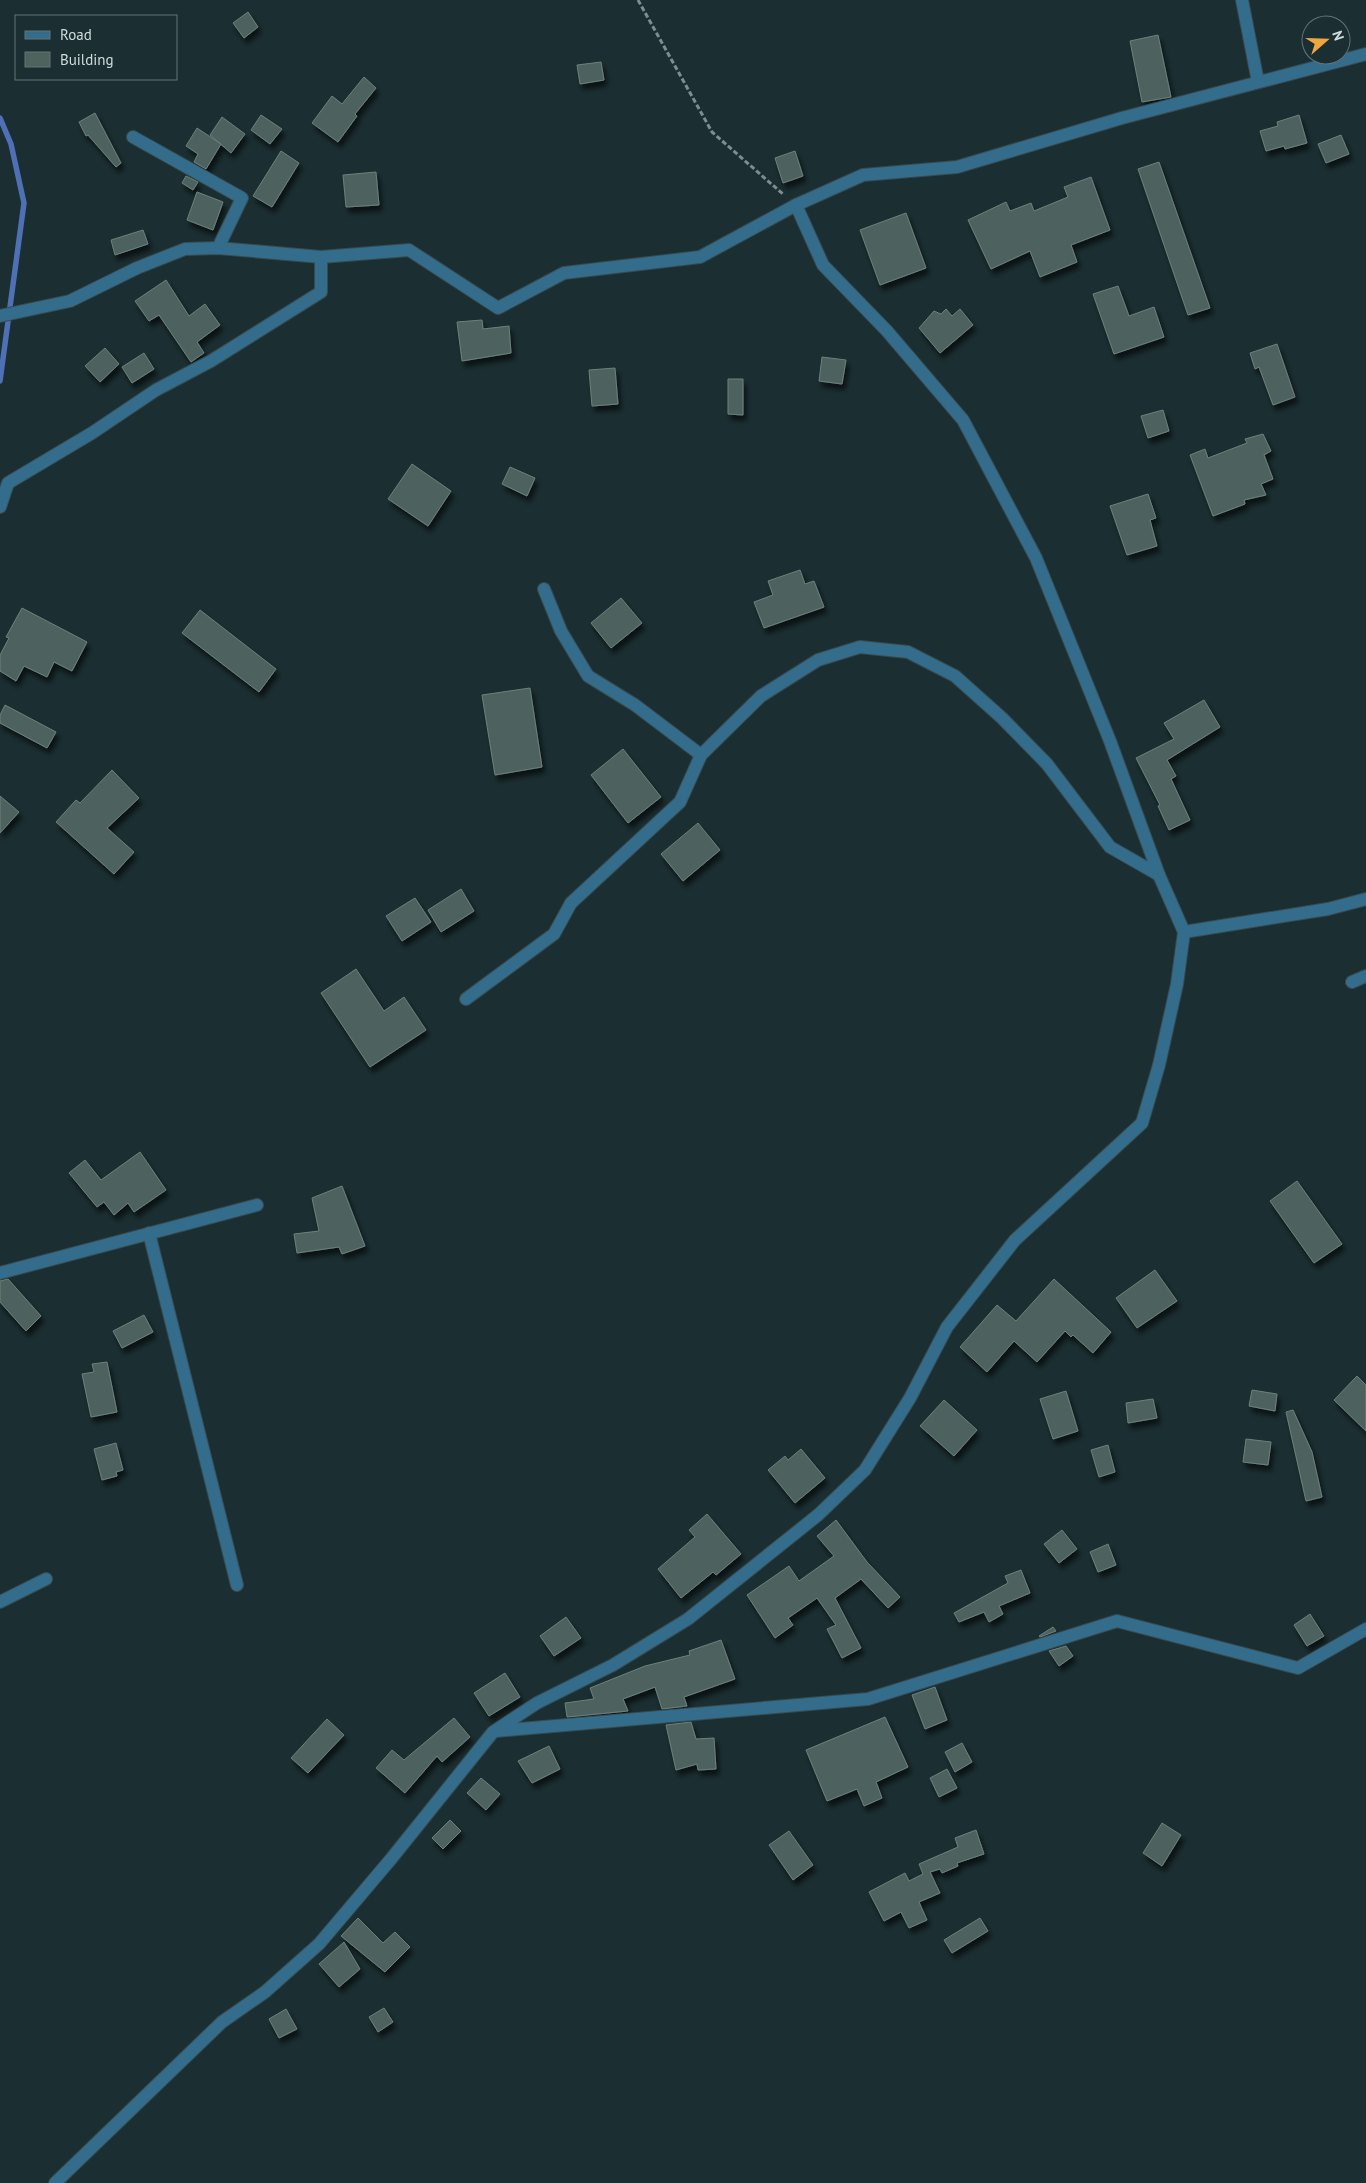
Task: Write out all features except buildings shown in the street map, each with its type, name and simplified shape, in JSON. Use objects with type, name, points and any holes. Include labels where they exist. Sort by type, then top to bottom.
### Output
[{"type":"street","points":[[1242,0],[1258,82]]},
{"type":"street","points":[[0,316],[70,301],[137,268],[185,249],[218,248],[321,257],[409,250],[498,308],[564,273],[700,257],[796,205],[863,175],[957,168],[1122,118],[1366,54]]},
{"type":"street","points":[[133,137],[242,198],[218,248]]},
{"type":"street","points":[[55,2183],[222,2022],[265,1992],[319,1944],[391,1859],[493,1732],[536,1703],[613,1665],[688,1619],[818,1515],[865,1470],[910,1398],[947,1327],[1015,1240],[1142,1123],[1159,1065],[1171,1011],[1184,932],[1159,874],[1110,741],[1036,558],[963,420],[887,331],[823,265],[796,205]]},
{"type":"street","points":[[0,508],[8,483],[92,433],[156,390],[211,361],[321,292],[321,257]]},
{"type":"street","points":[[544,589],[561,631],[588,676],[635,705],[701,755]]},
{"type":"street","points":[[466,999],[554,934],[571,903],[680,802],[701,755],[761,696],[818,660],[860,647],[908,652],[955,676],[1002,718],[1047,764],[1110,847],[1159,874]]},
{"type":"street","points":[[1184,932],[1328,909],[1366,899]]},
{"type":"street","points":[[1352,982],[1366,976]]},
{"type":"street","points":[[0,1273],[257,1205]]},
{"type":"street","points":[[149,1234],[237,1585]]},
{"type":"street","points":[[0,1602],[46,1579]]},
{"type":"street","points":[[493,1732],[868,1699],[1118,1621],[1298,1668],[1366,1628]]},
{"type":"path","points":[[638,0],[712,132],[796,205]]},
{"type":"waterway","points":[[0,118],[11,144],[24,203],[0,381]]}]
